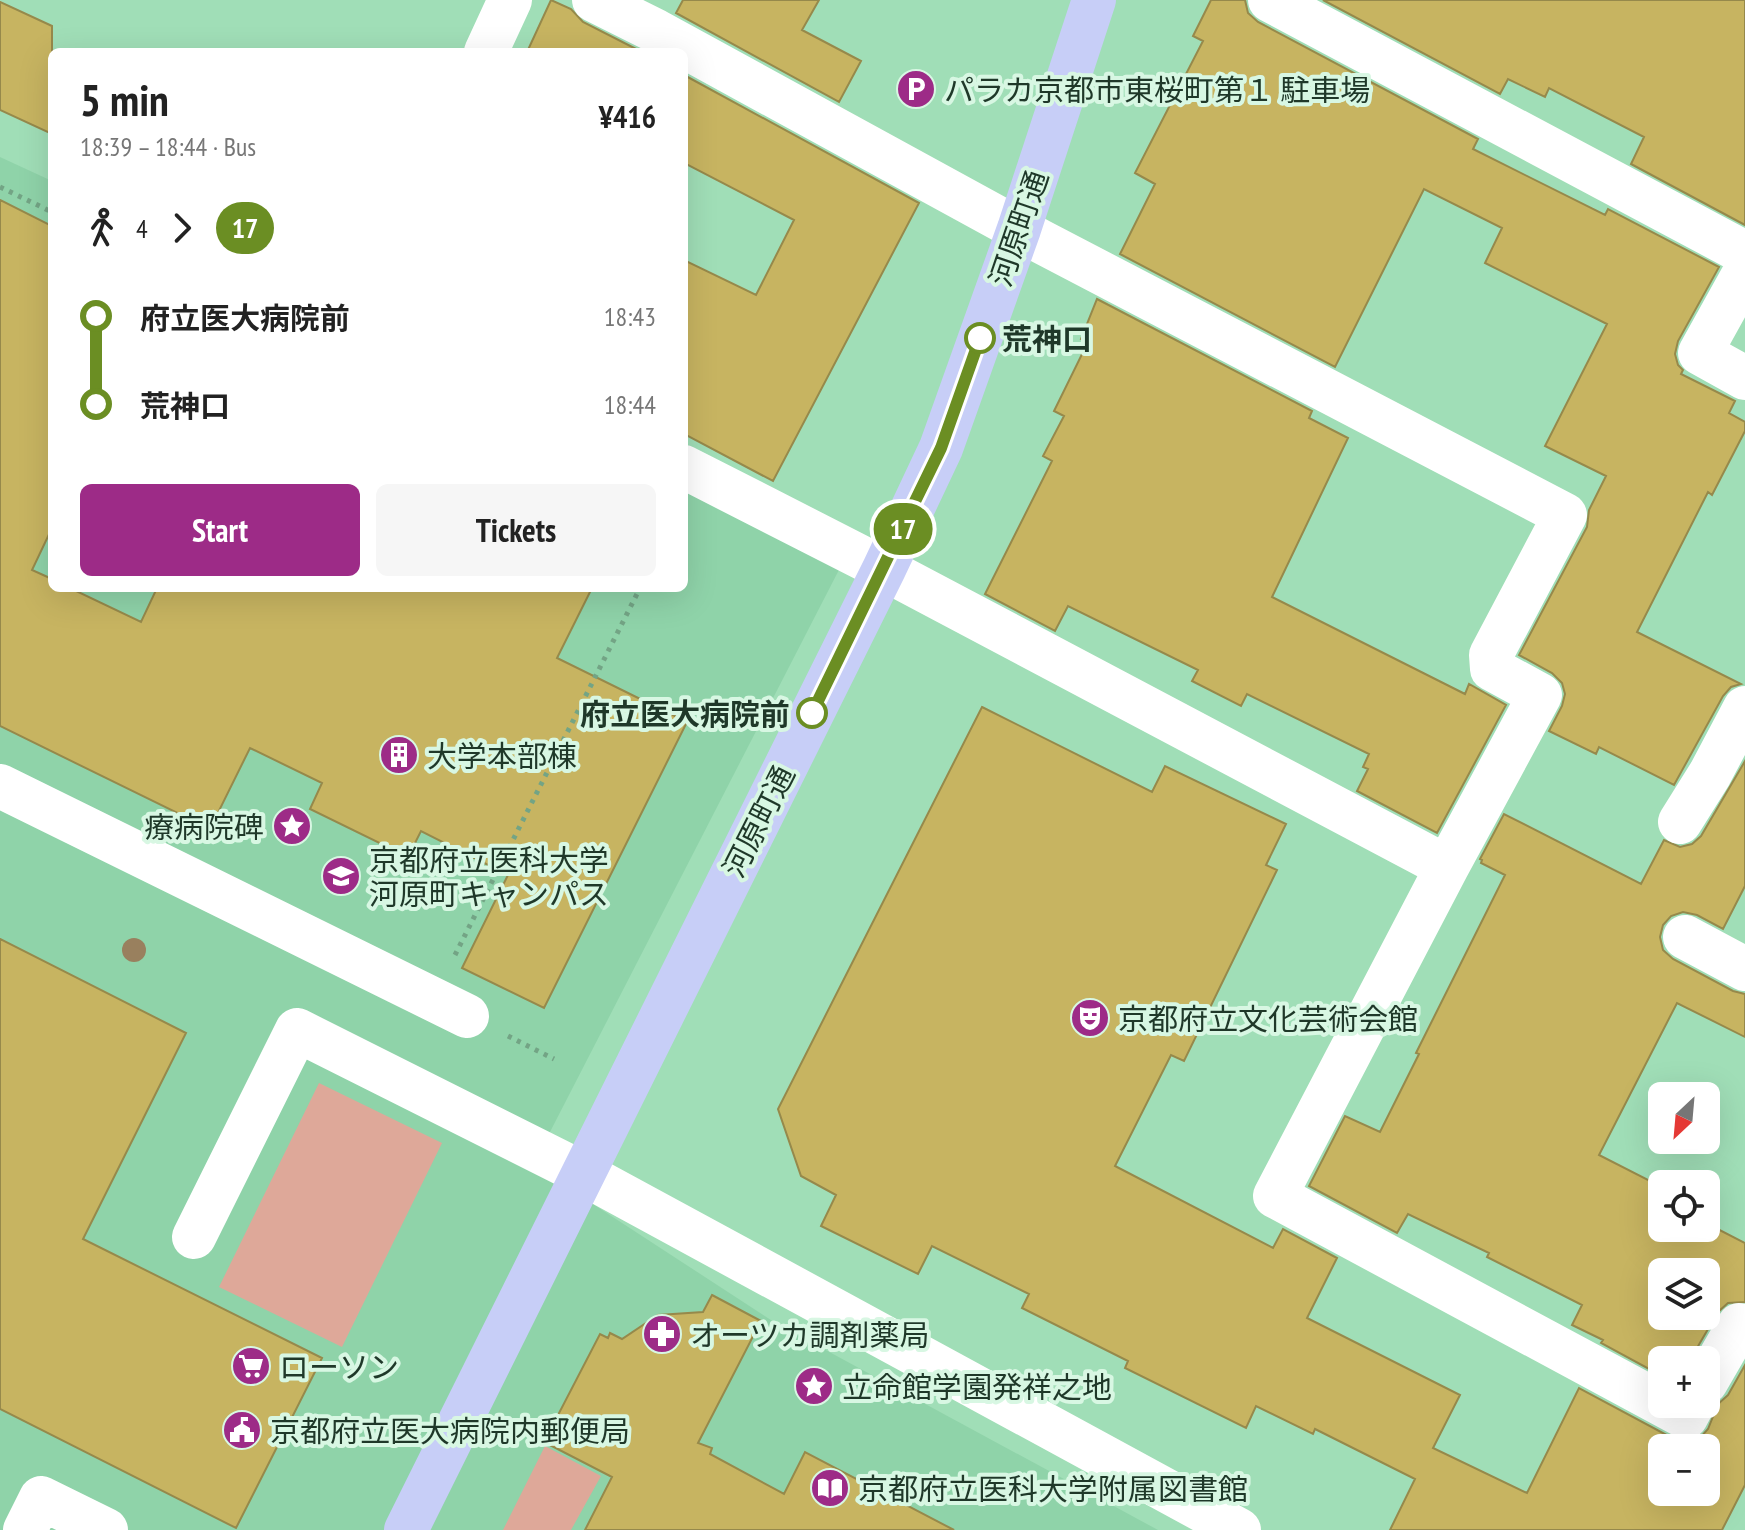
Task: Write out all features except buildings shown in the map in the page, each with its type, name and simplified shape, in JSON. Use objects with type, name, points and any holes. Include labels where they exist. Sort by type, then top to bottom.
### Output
[{"type":"main road","name":"河原町通","points":[[406,1530],[884,569],[941,448],[1019,229],[1094,0]]},
{"type":"street","points":[[488,48],[510,0]]},
{"type":"street","points":[[594,0],[687,48]]},
{"type":"street","points":[[1270,0],[1745,253]]},
{"type":"street","points":[[688,48],[1019,229],[1565,515],[1491,655],[1492,669],[1540,695],[1275,1196],[1648,1397]]},
{"type":"street","points":[[1745,272],[1700,353],[1745,378]]},
{"type":"street","points":[[688,469],[884,569],[1447,867]]},
{"type":"street","points":[[1680,822],[1745,708]]},
{"type":"street","points":[[0,786],[450,1007]]},
{"type":"street","points":[[1685,937],[1745,969]]},
{"type":"street","points":[[194,1237],[297,1030],[582,1173],[1191,1519],[1239,1530]]},
{"type":"street","points":[[1720,1358],[1739,1325],[1745,1329]]},
{"type":"street","points":[[25,1530],[41,1498],[106,1530]]},
{"type":"path","points":[[0,187],[48,210]]},
{"type":"path","points":[[450,1007],[638,592]]},
{"type":"shaded area","name":"京都府立医科大学 河原町キャンパス","points":[[0,157],[48,179],[48,592],[688,592],[688,486],[842,564],[533,1165],[774,1322],[1158,1530],[0,1530]]},
{"type":"shaded area","points":[[319,1083],[442,1143],[342,1347],[219,1287]]},
{"type":"shaded area","points":[[545,1446],[601,1476],[571,1530],[503,1530]]},
{"type":"bus line","name":"17","points":[[812,713],[941,448],[980,338]]},
{"type":"place","name":"パラカ京都市東桜町第１ 駐車場","points":[[916,89]]},
{"type":"place","name":"荒神口","points":[[980,338]]},
{"type":"place","name":"府立医大病院前","points":[[812,713]]},
{"type":"place","name":"大学本部棟","points":[[399,755]]},
{"type":"place","name":"療病院碑","points":[[292,826]]},
{"type":"place","name":"京都府立医科大学 河原町キャンパス","points":[[341,876]]},
{"type":"place","name":"京都府立文化芸術会館","points":[[1090,1018]]},
{"type":"place","name":"オーツカ調剤薬局","points":[[662,1334]]},
{"type":"place","name":"ローソン","points":[[251,1366]]},
{"type":"place","name":"立命館学園発祥之地","points":[[814,1386]]},
{"type":"place","name":"京都府立医大病院内郵便局","points":[[242,1430]]},
{"type":"place","name":"京都府立医科大学附属図書館","points":[[830,1488]]}]
